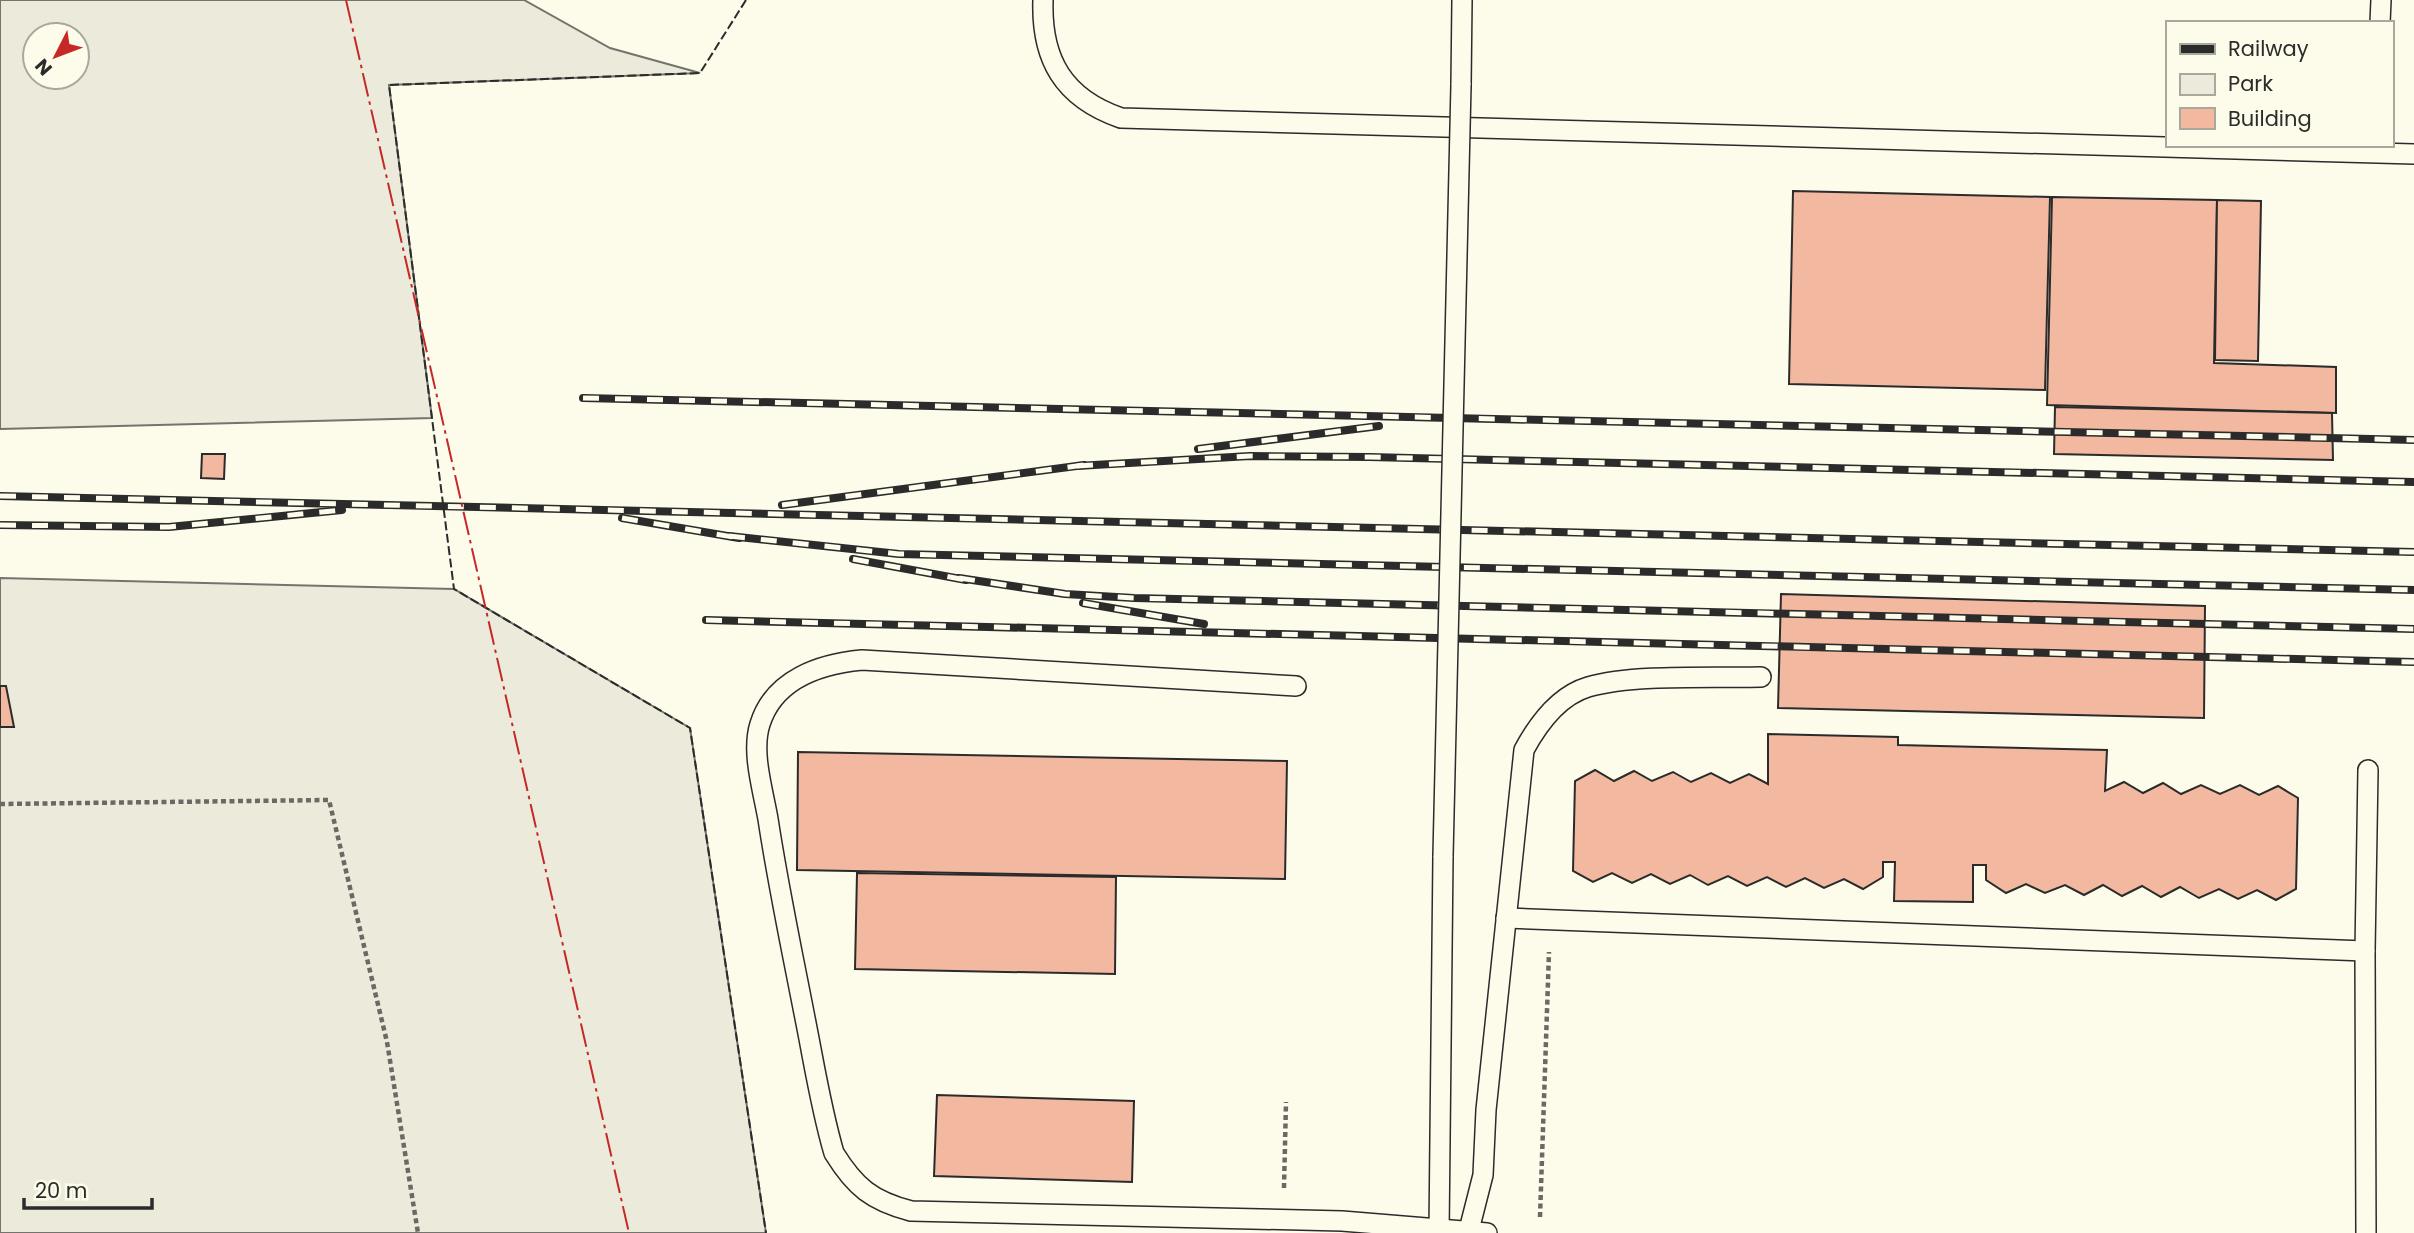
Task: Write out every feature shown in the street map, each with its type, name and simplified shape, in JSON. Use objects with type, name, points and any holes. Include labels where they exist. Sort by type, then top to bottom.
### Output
[{"type":"lane","points":[[1043,0],[1045,43],[1054,68],[1072,89],[1097,110],[1121,118],[1540,131],[2166,145]]},
{"type":"lane","points":[[1438,1230],[1443,856],[1462,0]]},
{"type":"lane","points":[[2380,21],[2381,0]]},
{"type":"lane","points":[[2259,147],[2374,150],[2414,154]]},
{"type":"lane","points":[[1296,686],[862,660],[831,663],[804,673],[785,686],[771,703],[760,724],[757,750],[778,883],[827,1127],[835,1153],[846,1172],[862,1189],[883,1204],[911,1211],[1342,1222],[1478,1232],[1486,1110],[1524,750],[1538,724],[1556,706],[1586,687],[1619,681],[1761,677]]},
{"type":"lane","points":[[2366,1233],[2365,951],[2368,769]]},
{"type":"lane","points":[[1506,918],[2365,951]]},
{"type":"path","points":[[0,804],[329,800],[387,1042],[418,1233]]},
{"type":"path","points":[[1540,1217],[1550,920]]},
{"type":"path","points":[[1283,1196],[1286,1102]]},
{"type":"green space","points":[[0,0],[524,0],[610,48],[700,73],[389,85],[432,418],[0,429]]},
{"type":"green space","points":[[0,578],[454,589],[690,728],[766,1233],[0,1233]]},
{"type":"building","points":[[1793,191],[2050,197],[2045,390],[1789,384]]},
{"type":"building","points":[[2052,197],[2217,200],[2214,363],[2336,367],[2336,413],[2047,405]]},
{"type":"building","points":[[2217,200],[2261,201],[2258,361],[2215,360]]},
{"type":"building","points":[[2055,407],[2332,413],[2333,460],[2054,454]]},
{"type":"building","points":[[202,454],[225,454],[224,479],[201,478]]},
{"type":"building","points":[[1781,594],[2205,606],[2204,718],[1778,708]]},
{"type":"building","points":[[0,686],[6,686],[14,727],[0,727]]},
{"type":"building","points":[[1768,734],[1898,737],[1898,745],[2107,750],[2105,791],[2124,782],[2143,793],[2163,783],[2181,794],[2201,785],[2220,794],[2240,785],[2259,795],[2278,786],[2298,798],[2296,889],[2276,900],[2257,890],[2238,899],[2219,889],[2199,898],[2180,887],[2161,897],[2142,886],[2122,896],[2103,885],[2084,895],[2065,885],[2045,893],[2026,884],[2006,893],[1986,880],[1986,865],[1973,865],[1973,902],[1894,901],[1895,862],[1883,862],[1883,877],[1863,889],[1844,879],[1824,888],[1805,878],[1786,887],[1767,877],[1747,886],[1728,876],[1708,885],[1690,875],[1670,884],[1651,874],[1632,883],[1612,873],[1593,882],[1573,871],[1575,781],[1595,770],[1614,781],[1634,771],[1652,781],[1673,772],[1691,782],[1711,773],[1730,783],[1749,774],[1768,784]]},
{"type":"building","points":[[798,752],[1287,761],[1285,879],[797,870]]},
{"type":"building","points":[[857,873],[1116,877],[1115,974],[855,969]]},
{"type":"building","points":[[937,1095],[1134,1101],[1132,1182],[934,1176]]},
{"type":"railway","points":[[583,398],[2414,440]]},
{"type":"railway","points":[[1198,449],[1379,426]]},
{"type":"railway","points":[[1077,466],[1250,456],[1369,457],[2414,482]]},
{"type":"railway","points":[[782,505],[1084,465]]},
{"type":"railway","points":[[0,496],[2414,552]]},
{"type":"railway","points":[[0,525],[169,527],[342,510]]},
{"type":"railway","points":[[622,518],[739,538]]},
{"type":"railway","points":[[729,536],[899,554],[2414,590]]},
{"type":"railway","points":[[853,559],[966,580]]},
{"type":"railway","points":[[959,578],[1065,594],[1134,598],[2414,629]]},
{"type":"railway","points":[[1083,603],[1204,624]]},
{"type":"railway","points":[[706,620],[2414,662]]},
{"type":"fence","points":[[746,0],[700,73],[389,85],[454,589],[690,728],[766,1233]]},
{"type":"power","points":[[346,0],[629,1233]]}]
